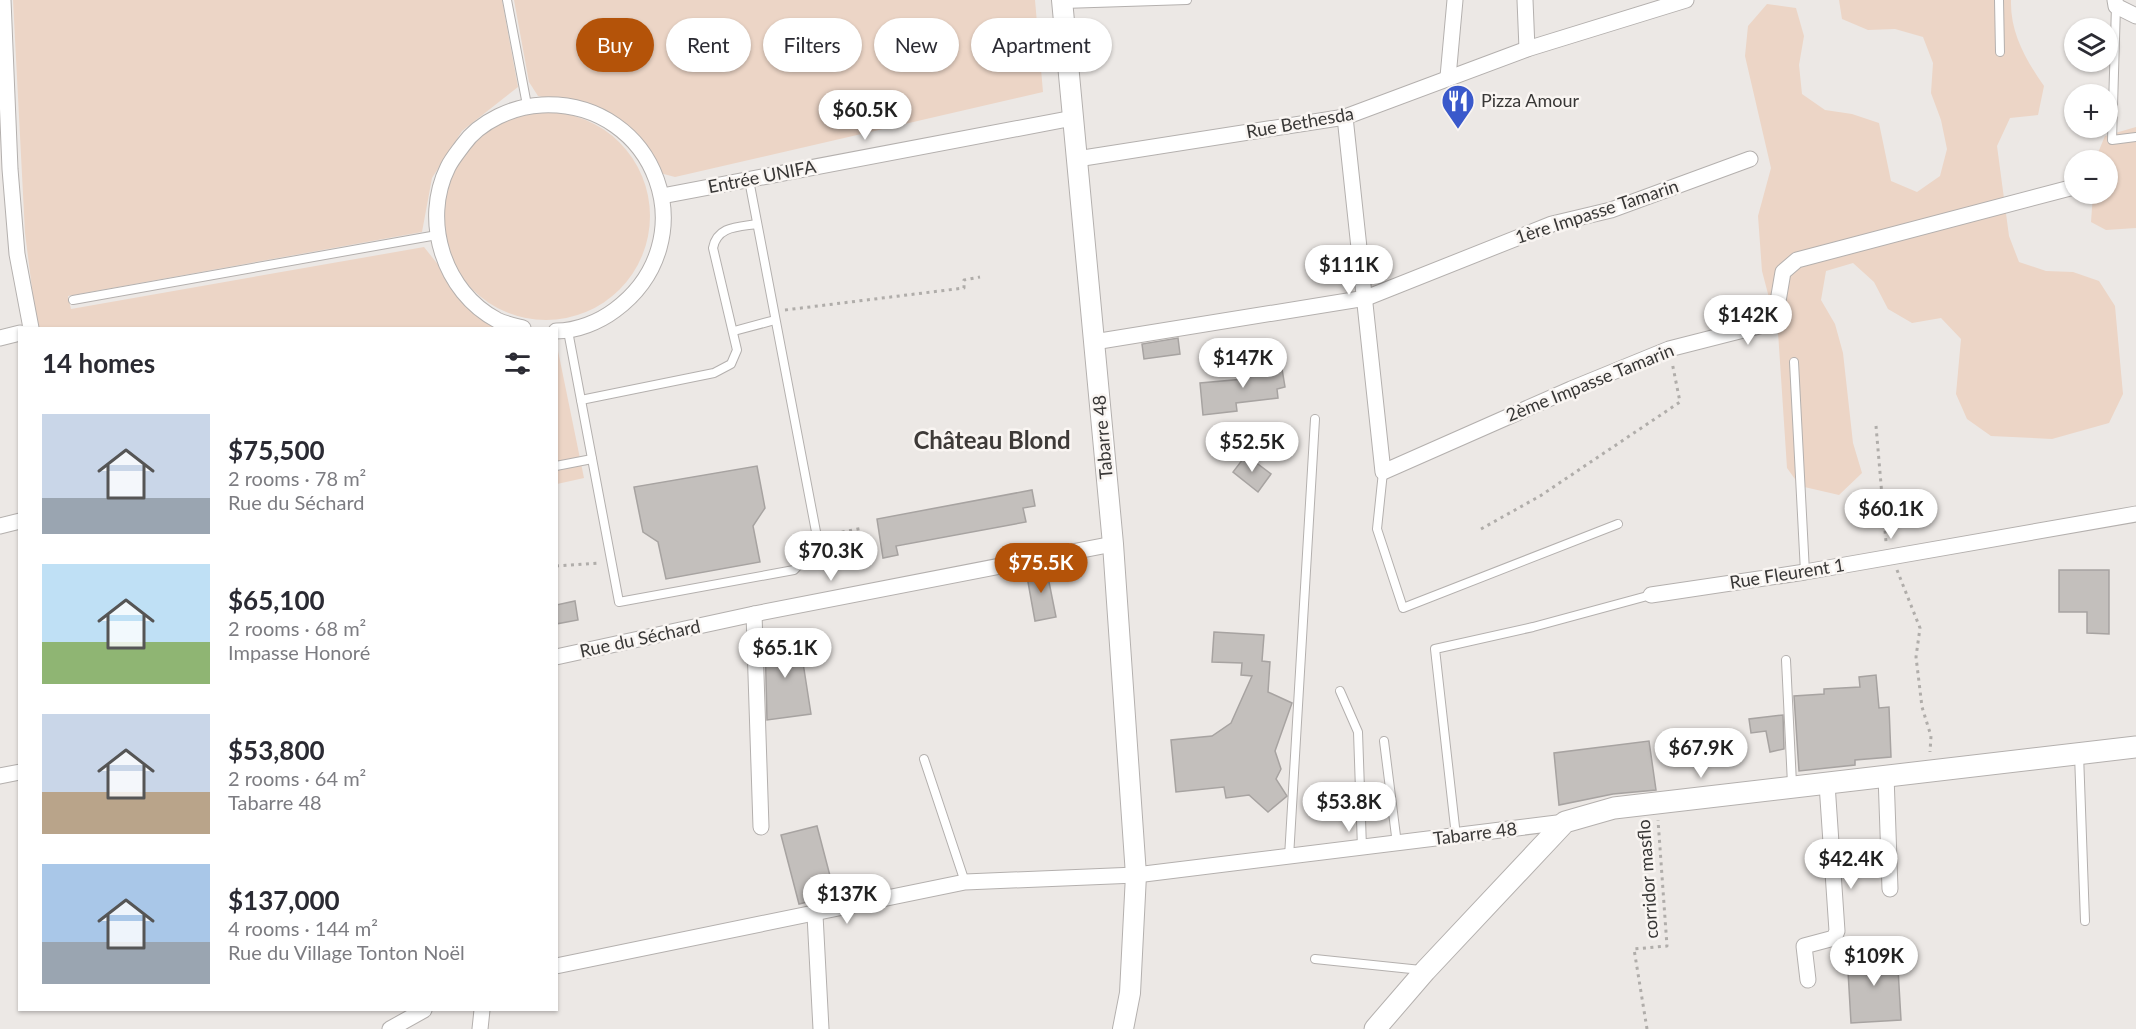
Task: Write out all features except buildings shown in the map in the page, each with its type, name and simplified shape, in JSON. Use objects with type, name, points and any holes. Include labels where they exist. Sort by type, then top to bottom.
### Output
[{"type":"main road","points":[[1375,1029],[1425,971],[1565,822],[1614,808],[1793,789],[1930,769],[2136,747]]},
{"type":"street","points":[[3,0],[5,170],[31,327]]},
{"type":"street","points":[[1448,77],[1455,0]]},
{"type":"street","points":[[1524,0],[1527,49]]},
{"type":"street","name":"Rue Bethesda","points":[[1077,159],[1345,117],[1527,49],[1686,0]]},
{"type":"street","name":"Tabarre 48","points":[[1063,2],[1113,544],[1136,875],[1131,993],[1123,1029]]},
{"type":"street","points":[[2116,3],[2136,16]]},
{"type":"street","points":[[520,327],[498,320],[469,299],[447,269],[437,235],[437,200],[448,167],[454,158],[468,139],[495,118],[527,105],[563,104],[598,114],[628,134],[643,152],[650,162],[662,196],[663,232],[653,267],[632,298],[603,319],[562,331]]},
{"type":"street","points":[[1345,117],[1383,472]]},
{"type":"street","name":"Entrée UNIFA","points":[[662,196],[1073,118]]},
{"type":"street","name":"1ère Impasse Tamarin","points":[[1094,342],[1366,298],[1552,224],[1611,210],[1750,159]]},
{"type":"street","name":"2ème Impasse Tamarin","points":[[1383,472],[1571,388],[1669,349],[1771,323],[1776,313],[1782,272],[1797,260],[2064,191]]},
{"type":"street","points":[[0,338],[18,334]]},
{"type":"street","name":"Rue Fleurent 1","points":[[1651,595],[1805,572],[2136,514]]},
{"type":"street","points":[[0,526],[18,521]]},
{"type":"street","name":"Rue du Séchard","points":[[558,657],[754,614],[1113,544]]},
{"type":"street","points":[[754,614],[761,827]]},
{"type":"street","points":[[0,776],[18,772]]},
{"type":"street","points":[[1886,775],[1890,889]]},
{"type":"street","points":[[1808,980],[1804,948],[1806,944],[1833,938],[1838,931],[1827,784]]},
{"type":"street","name":"Tabarre 48","points":[[1136,875],[1565,822]]},
{"type":"street","points":[[558,966],[815,915],[965,882],[1136,875]]},
{"type":"street","points":[[815,915],[821,1029]]},
{"type":"street","points":[[390,1029],[422,1011]]},
{"type":"street","points":[[480,1029],[482,1011]]},
{"type":"lane","points":[[507,0],[527,105]]},
{"type":"lane","points":[[1063,2],[1187,0]]},
{"type":"lane","points":[[1999,0],[2000,52]]},
{"type":"lane","points":[[2116,3],[2112,140],[2136,137]]},
{"type":"lane","points":[[562,331],[581,400],[619,602],[794,570],[807,556],[818,537],[748,180]]},
{"type":"lane","points":[[581,400],[723,370],[735,357],[734,332],[713,248],[715,240],[724,230],[757,224]]},
{"type":"lane","points":[[74,300],[437,235]]},
{"type":"lane","points":[[734,332],[775,316]]},
{"type":"lane","points":[[1794,362],[1805,572]]},
{"type":"lane","points":[[1289,857],[1315,419]]},
{"type":"lane","points":[[558,466],[592,459]]},
{"type":"lane","points":[[1383,472],[1377,529],[1403,608],[1618,524]]},
{"type":"lane","points":[[1456,836],[1435,649],[1533,627],[1651,595]]},
{"type":"lane","points":[[1786,660],[1793,789]]},
{"type":"lane","points":[[1340,691],[1358,732],[1362,848]]},
{"type":"lane","points":[[1384,741],[1397,844]]},
{"type":"lane","points":[[2079,753],[2085,921]]},
{"type":"lane","points":[[924,759],[965,882]]},
{"type":"lane","points":[[1315,959],[1425,971]]},
{"type":"path","points":[[775,316],[964,288],[964,280],[980,278]]},
{"type":"path","points":[[1481,529],[1540,496],[1680,402],[1669,349]]},
{"type":"path","points":[[1876,426],[1884,535],[1920,628],[1916,657],[1922,707],[1930,736],[1930,769]]},
{"type":"path","points":[[818,537],[863,528]]},
{"type":"path","points":[[558,566],[612,563]]},
{"type":"path","name":"corridor masflo","points":[[1647,1029],[1634,949],[1667,946],[1656,804]]},
{"type":"shaded area","points":[[13,0],[502,0],[518,87],[462,131],[432,178],[422,232],[68,296],[71,309],[424,247],[460,292],[509,327],[37,327],[25,233]]},
{"type":"shaded area","points":[[514,0],[1035,0],[1037,18],[971,18],[971,72],[1041,72],[1043,92],[675,177],[660,173],[633,131],[597,111],[538,96],[529,82]]},
{"type":"shaded area","points":[[1839,0],[2011,0],[2013,24],[2020,46],[2044,86],[2038,115],[2010,118],[1997,146],[2009,236],[2019,262],[2046,271],[2073,272],[2099,281],[2115,306],[2123,394],[2109,423],[2052,439],[1991,436],[1967,419],[1956,394],[1961,339],[1941,318],[1912,323],[1888,309],[1874,282],[1853,263],[1826,271],[1821,300],[1835,324],[1843,353],[1853,443],[1862,473],[1839,495],[1800,486],[1787,468],[1778,332],[1762,271],[1758,216],[1771,168],[1745,56],[1748,26],[1767,4],[1796,8],[1804,36],[1799,65],[1802,94],[1825,110],[1852,114],[1879,123],[1891,181],[1917,192],[1940,176],[1947,149],[1941,120],[1931,93],[1933,63],[1923,37],[1895,29],[1868,30],[1842,19]]},
{"type":"shaded area","points":[[536,112],[556,112],[576,116],[595,124],[620,142],[633,158],[642,176],[650,206],[646,246],[642,256],[633,274],[620,290],[604,303],[576,316],[556,320],[536,320],[516,316],[497,308],[480,297],[465,282],[446,246],[442,226],[442,206],[446,186],[454,167],[465,150],[480,135],[516,116]]},
{"type":"shaded area","points":[[2136,127],[2136,228],[2106,230],[2091,222],[2092,204],[2118,204],[2118,150],[2099,150],[2104,138],[2118,138],[2118,132]]},
{"type":"shaded area","points":[[558,351],[584,478],[558,484]]},
{"type":"place","name":"Pizza Amour","points":[[1458,130]]},
{"type":"district","name":"Château Blond","points":[[992,441]]}]
